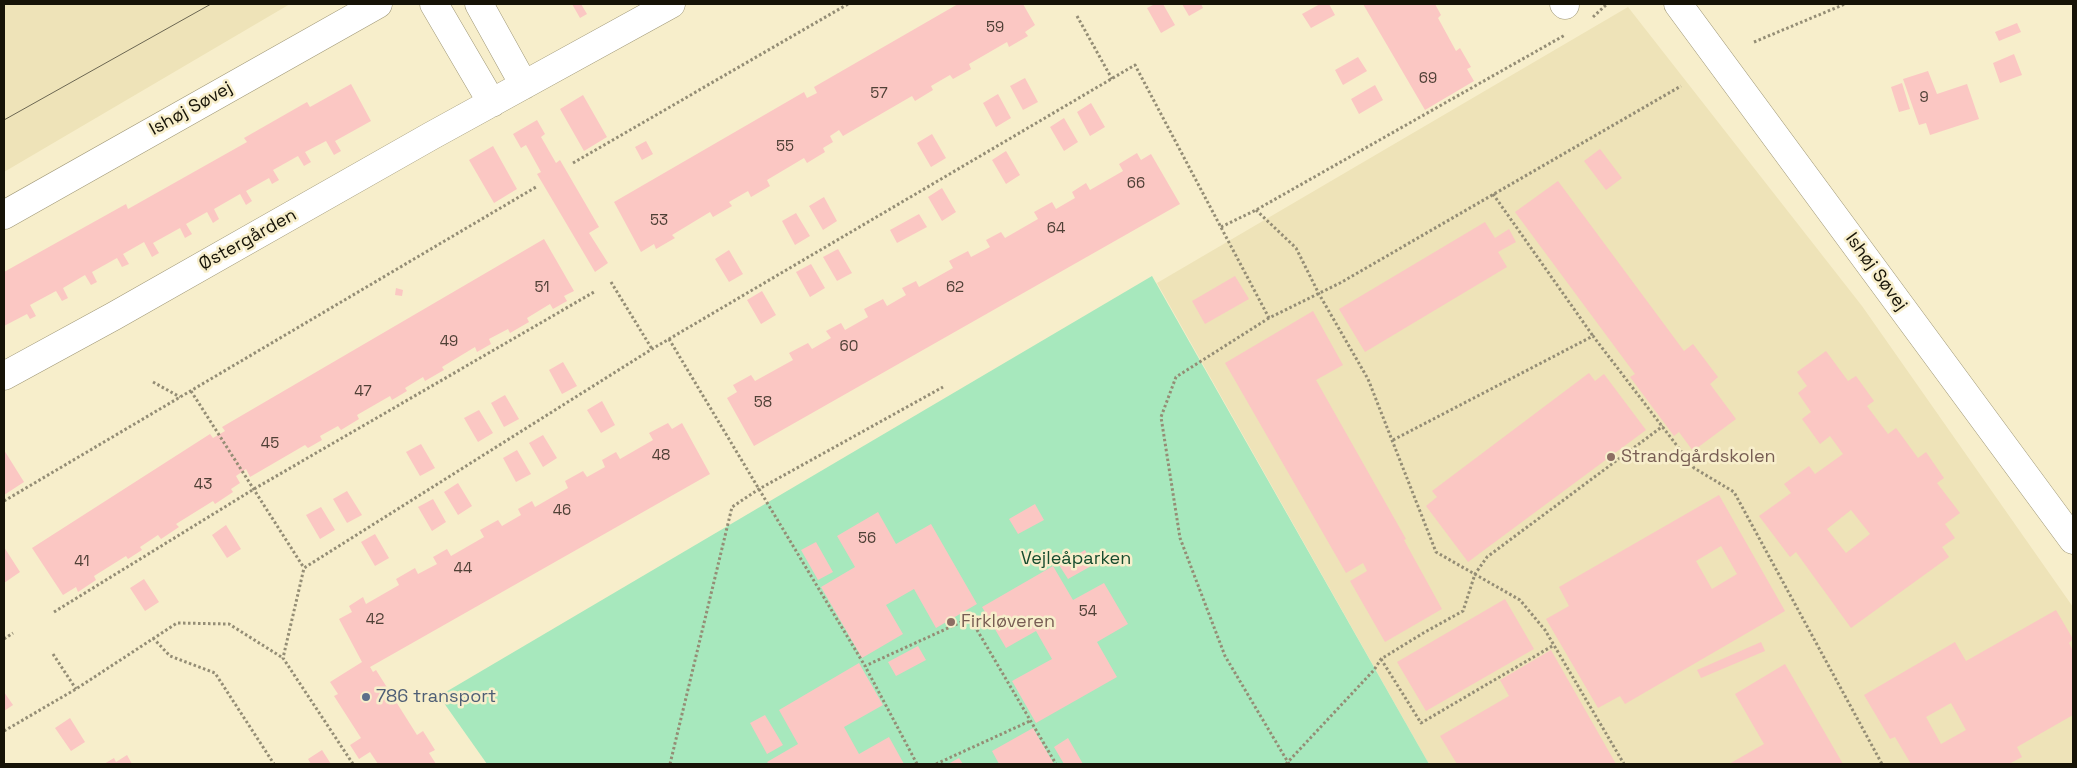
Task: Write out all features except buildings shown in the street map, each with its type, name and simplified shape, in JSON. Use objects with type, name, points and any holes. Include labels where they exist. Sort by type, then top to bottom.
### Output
[{"type":"street","name":"Ishøj Søvej","points":[[4,215],[378,4]]},
{"type":"street","points":[[434,4],[492,103]]},
{"type":"street","points":[[479,4],[524,86]]},
{"type":"street","name":"Østergården","points":[[4,376],[114,316],[431,136],[671,4]]},
{"type":"street","name":"Ishøj Søvej","points":[[1678,4],[2073,540]]},
{"type":"path","points":[[573,163],[848,4]]},
{"type":"path","points":[[1590,19],[1607,4]]},
{"type":"path","points":[[1754,42],[1845,4]]},
{"type":"path","points":[[1077,16],[1112,79]]},
{"type":"path","points":[[1221,227],[1256,210],[1567,34]]},
{"type":"path","points":[[283,658],[304,568],[652,349],[1135,65],[1269,318]]},
{"type":"path","points":[[1663,426],[1487,558],[1475,574],[1463,611],[1381,659],[1374,670],[1288,764],[1225,656],[1180,538],[1161,417],[1176,377],[1269,318],[1318,294],[1681,86]]},
{"type":"path","points":[[4,502],[536,187]]},
{"type":"path","points":[[1492,194],[1593,336],[1694,468],[1734,492],[1882,764]]},
{"type":"path","points":[[1256,210],[1296,248],[1318,294],[1368,379],[1436,552],[1464,570],[1475,574],[1520,600],[1545,630],[1624,764]]},
{"type":"path","points":[[612,282],[652,349]]},
{"type":"path","points":[[54,612],[254,489],[594,292]]},
{"type":"path","points":[[1393,440],[1593,336]]},
{"type":"path","points":[[669,339],[864,666],[917,764]]},
{"type":"path","points":[[153,382],[181,397]]},
{"type":"path","points":[[670,764],[732,507],[759,489],[943,387]]},
{"type":"path","points":[[192,391],[304,568]]},
{"type":"path","points":[[864,666],[970,618],[1056,764]]},
{"type":"path","points":[[4,731],[76,689],[176,623],[229,624],[283,658],[353,764]]},
{"type":"path","points":[[4,639],[13,633]]},
{"type":"path","points":[[153,638],[170,656],[216,673],[274,764]]},
{"type":"path","points":[[1381,659],[1421,723],[1554,645]]},
{"type":"path","points":[[54,654],[76,689]]},
{"type":"path","points":[[936,764],[1030,721]]},
{"type":"shaded area","points":[[4,4],[290,4],[4,172]]},
{"type":"shaded area","name":"Strandgårdskolen","points":[[1628,7],[1862,306],[2073,607],[2073,764],[1429,764],[1157,283]]},
{"type":"green space","name":"Vejleåparken","points":[[1152,276],[1429,764],[487,764],[439,696]]},
{"type":"tram line","points":[[4,120],[211,4]]},
{"type":"place","name":"Strandgårdskolen","points":[[1611,457]]},
{"type":"place","name":"Firkløveren","points":[[951,622]]},
{"type":"place","name":"786 transport","points":[[366,697]]}]
